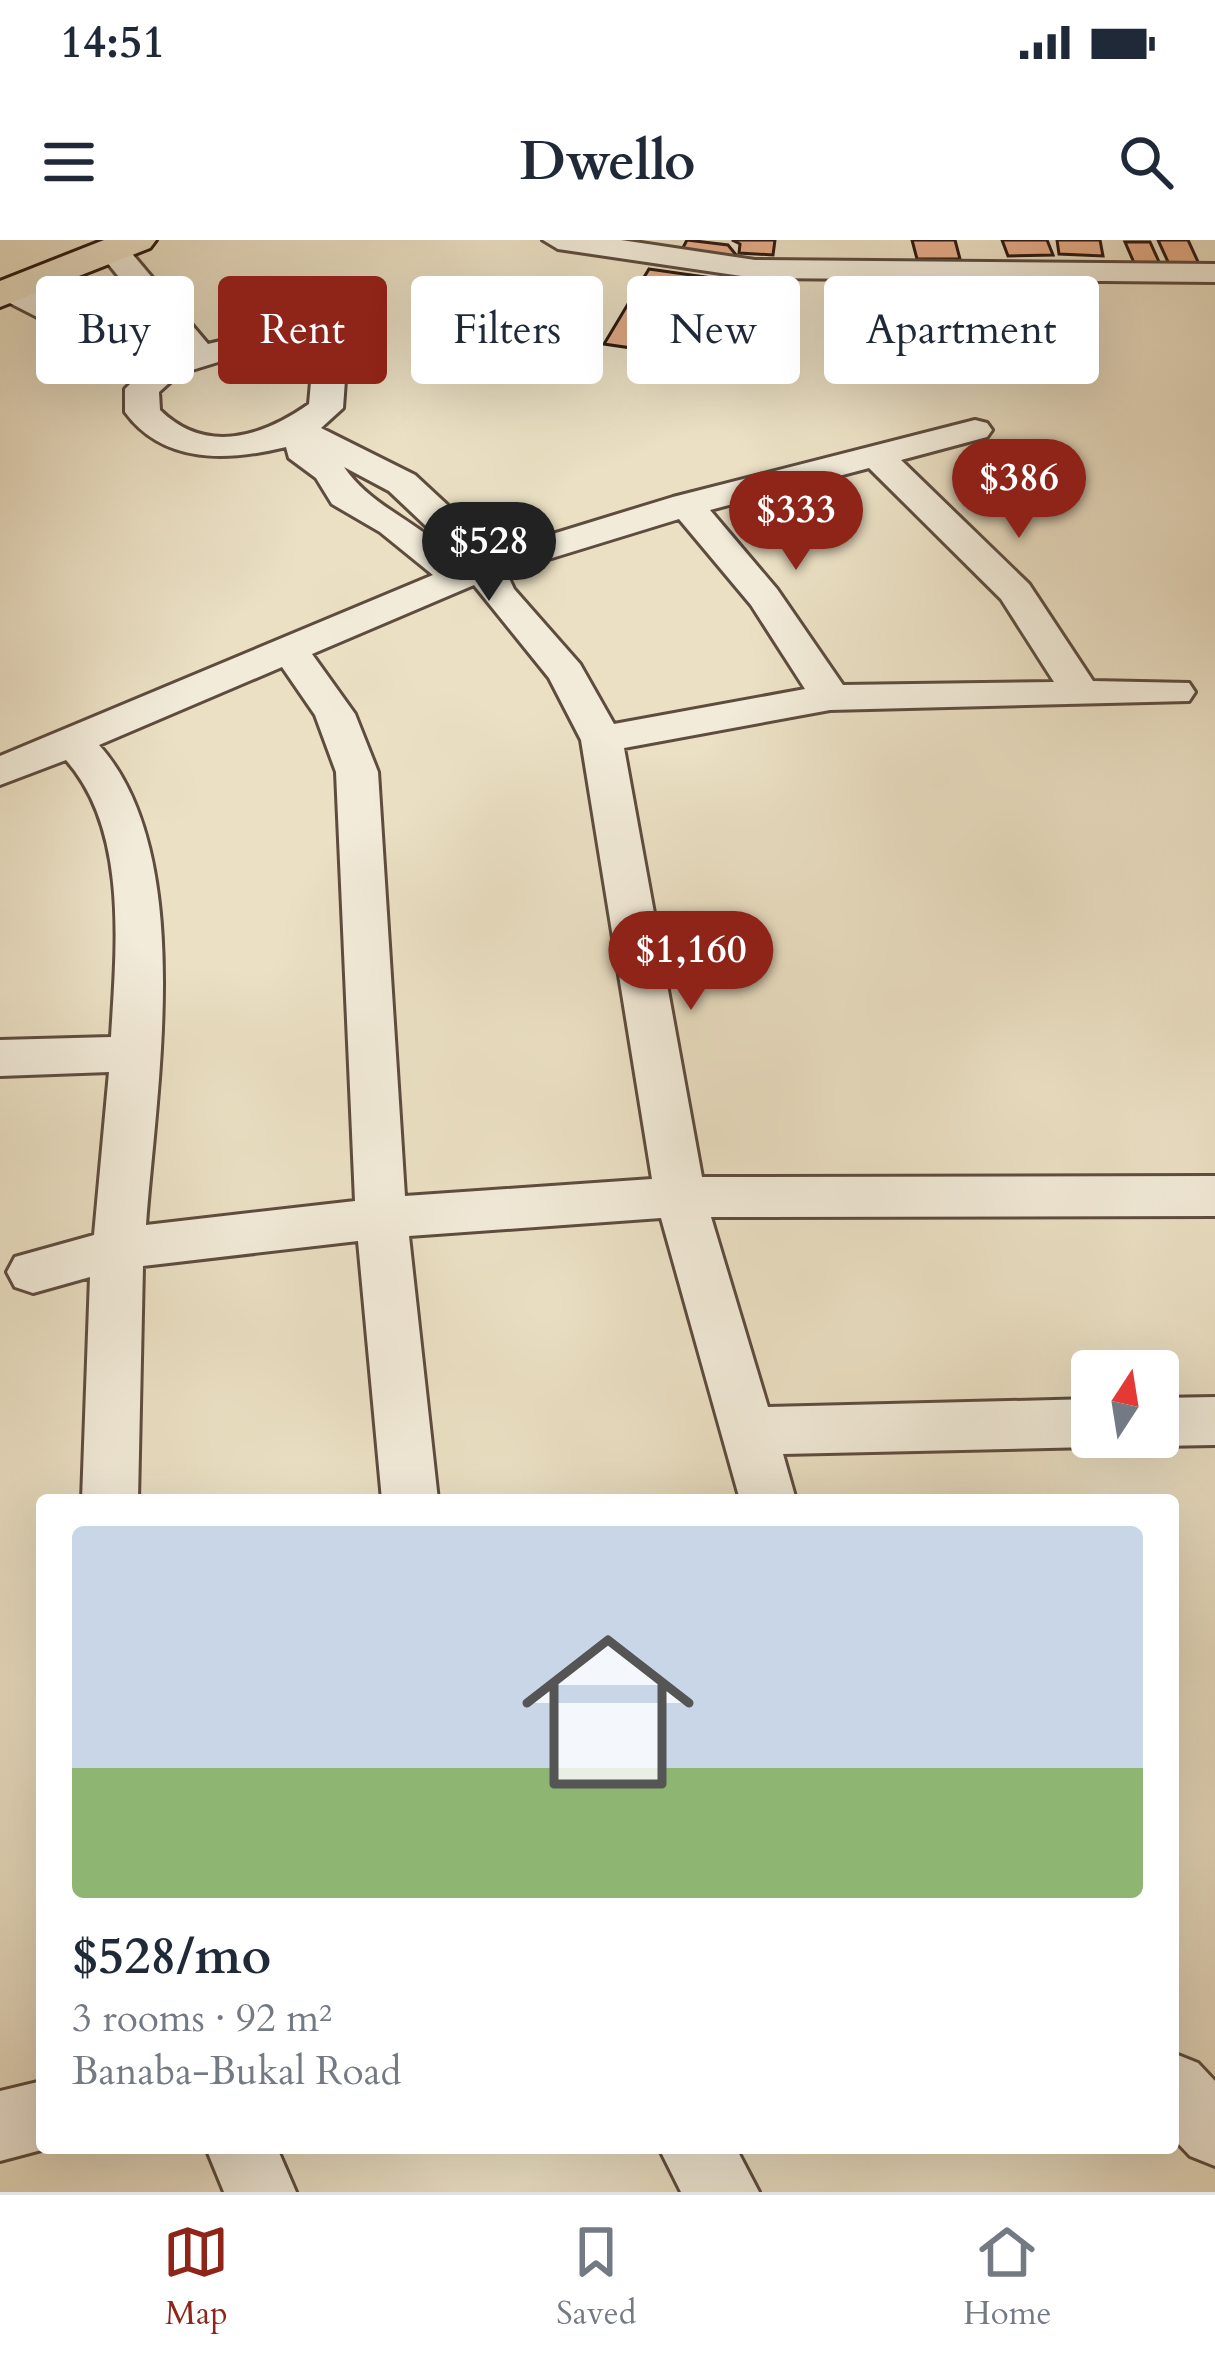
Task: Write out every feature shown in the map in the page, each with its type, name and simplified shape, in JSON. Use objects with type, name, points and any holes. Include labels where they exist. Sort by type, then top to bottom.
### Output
[{"type":"main road","points":[[5,293],[124,245]]},
{"type":"street","points":[[558,240],[754,269],[1215,273]]},
{"type":"street","points":[[124,245],[199,354]]},
{"type":"street","points":[[5,293],[36,308]]},
{"type":"street","points":[[151,384],[139,398],[141,415],[153,429],[202,446],[290,434],[326,408],[331,393],[317,367],[277,351],[194,356]]},
{"type":"street","points":[[0,772],[289,649],[686,505],[975,430]]},
{"type":"street","points":[[290,434],[328,471],[345,496],[410,517],[439,564],[481,578],[566,673],[602,740],[680,1197],[766,1494]]},
{"type":"street","points":[[876,455],[959,531],[1016,592],[1082,694]]},
{"type":"street","points":[[686,505],[745,566],[790,628],[830,698]]},
{"type":"street","points":[[289,649],[335,714],[358,772],[381,1218],[409,1494]]},
{"type":"street","points":[[602,740],[735,711],[830,698],[1175,692]]},
{"type":"street","points":[[71,740],[109,787],[129,847],[138,940],[122,1248],[106,1417],[110,1494]]},
{"type":"street","points":[[0,1058],[134,1054]]},
{"type":"street","points":[[33,1272],[122,1248],[381,1218],[680,1197],[1215,1196]]},
{"type":"street","points":[[1179,1421],[1215,1420]]},
{"type":"street","points":[[744,1431],[1071,1423]]},
{"type":"street","points":[[1179,2094],[1215,2131]]},
{"type":"street","points":[[0,2126],[36,2117]]},
{"type":"street","points":[[244,2154],[260,2192]]},
{"type":"street","points":[[698,2154],[724,2192]]},
{"type":"building","points":[[687,240],[728,245],[741,261],[679,255]]},
{"type":"building","points":[[732,240],[775,240],[773,255],[739,253],[740,244]]},
{"type":"building","points":[[912,240],[955,240],[960,259],[917,259]]},
{"type":"building","points":[[1002,240],[1047,240],[1053,255],[1008,256]]},
{"type":"building","points":[[1057,240],[1100,240],[1103,256],[1059,254]]},
{"type":"building","points":[[1158,240],[1188,240],[1199,264],[1169,264]]},
{"type":"building","points":[[1125,242],[1150,242],[1160,264],[1135,265]]},
{"type":"building","points":[[649,269],[698,276],[645,276]]},
{"type":"building","points":[[627,306],[627,347],[604,344]]}]
